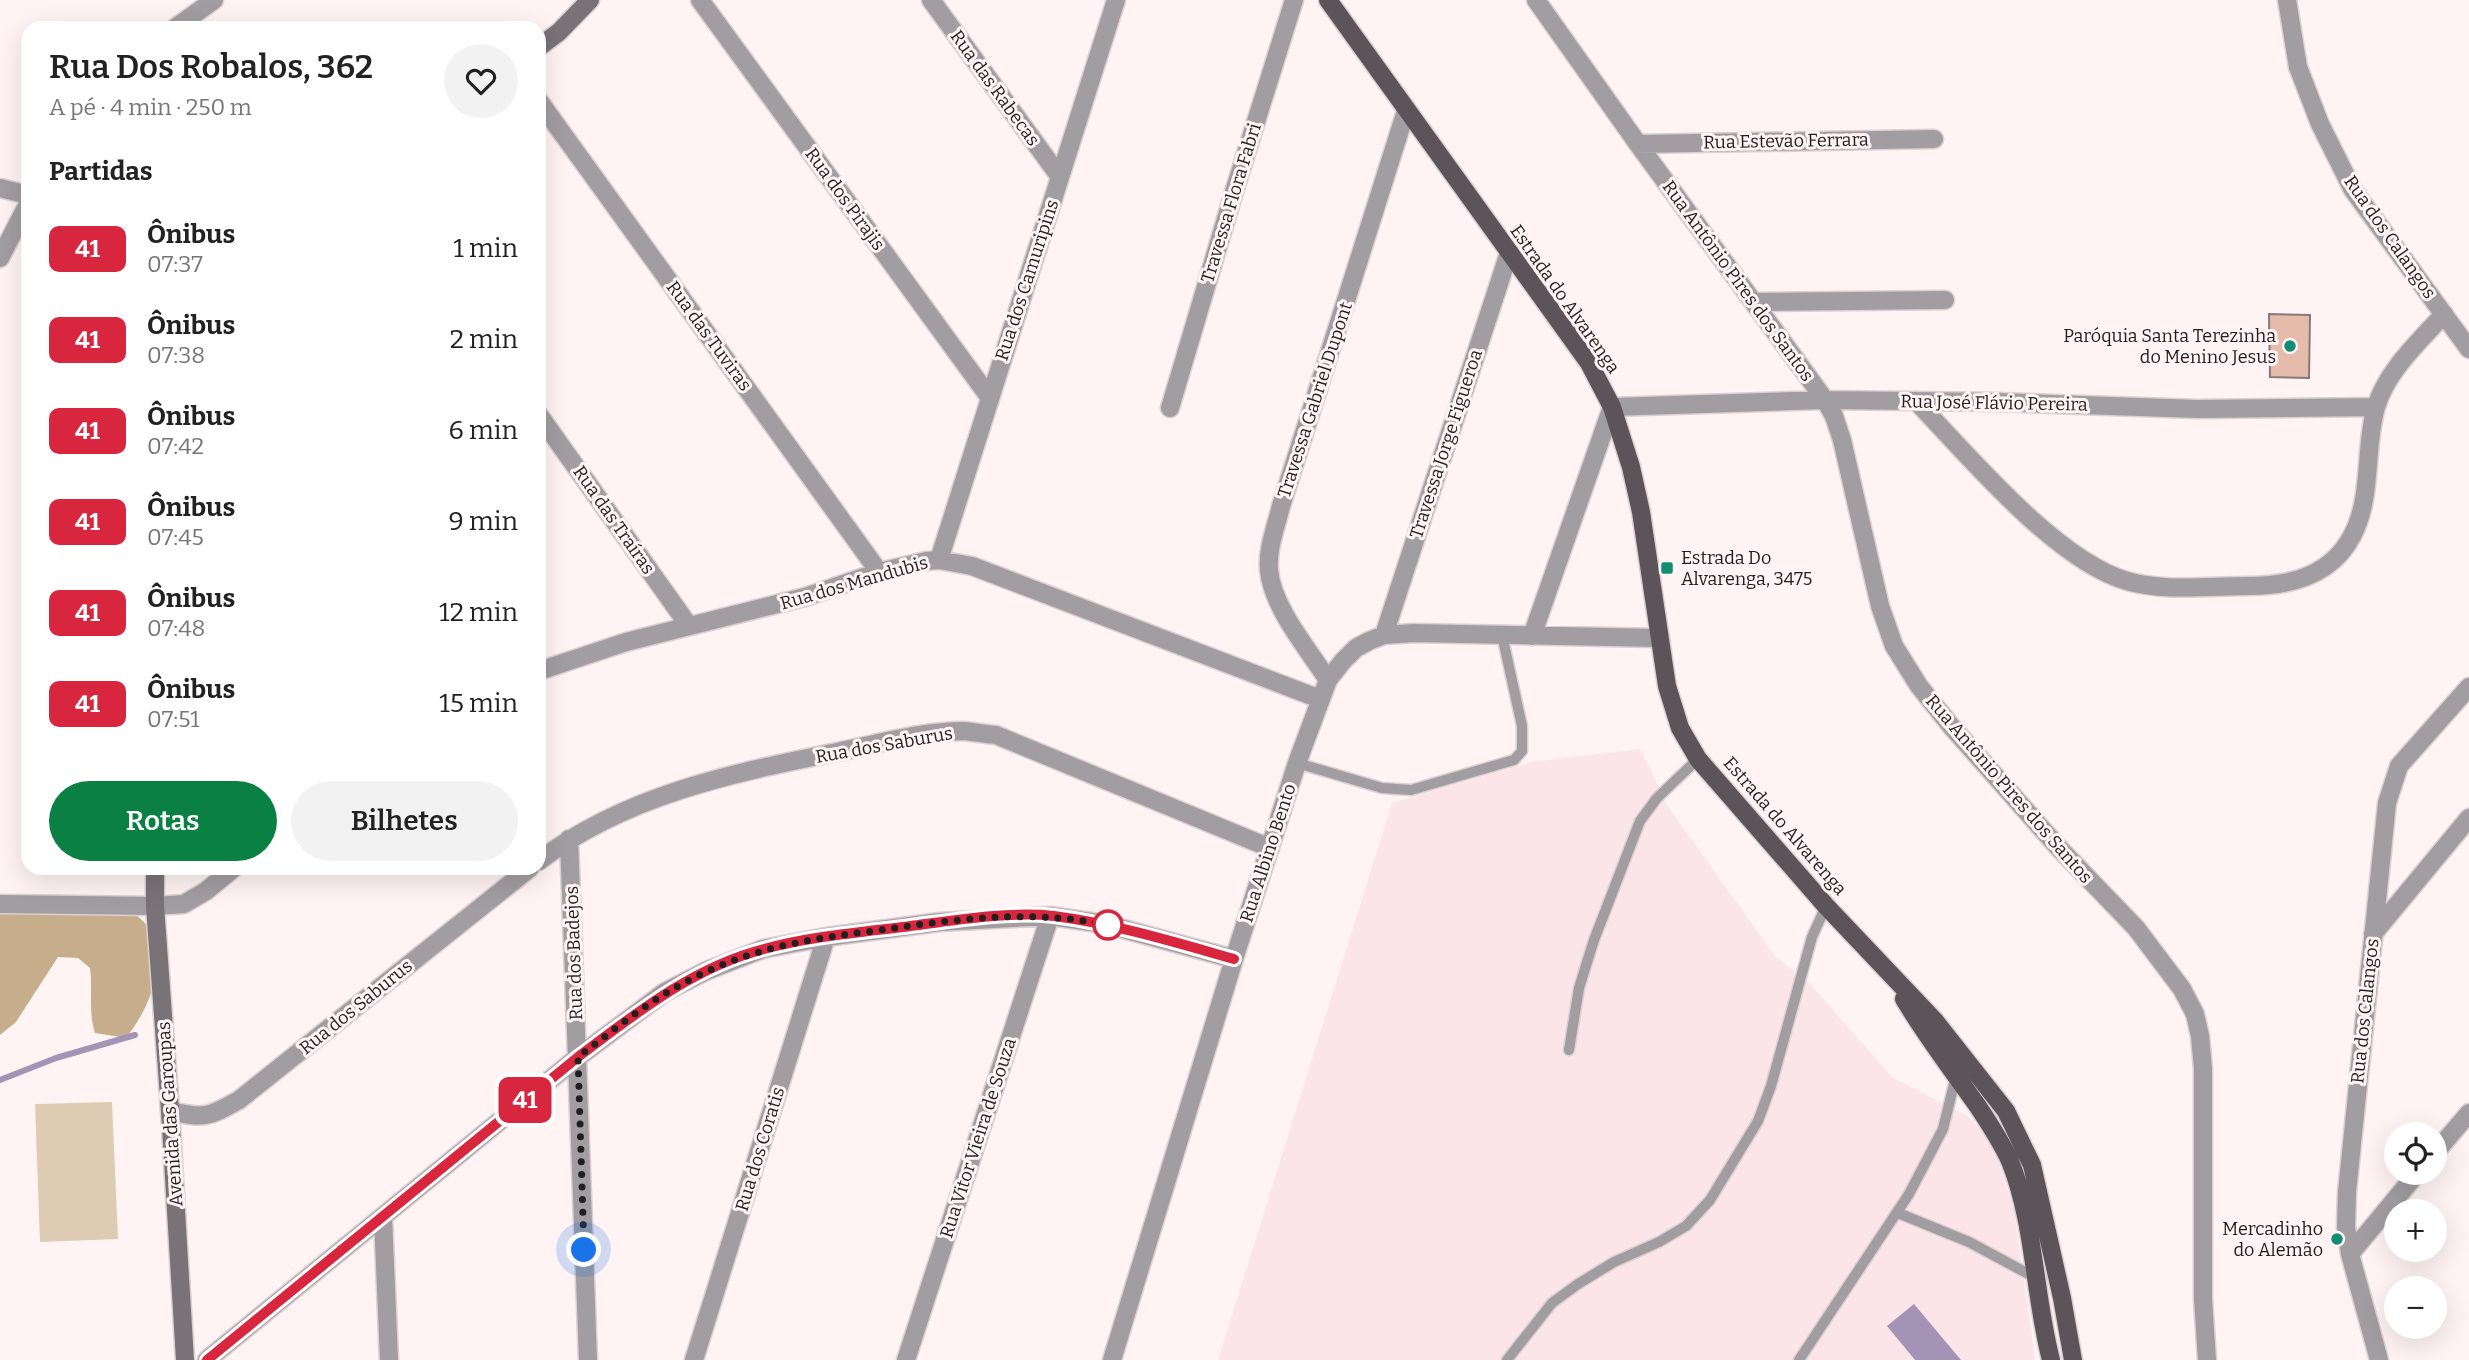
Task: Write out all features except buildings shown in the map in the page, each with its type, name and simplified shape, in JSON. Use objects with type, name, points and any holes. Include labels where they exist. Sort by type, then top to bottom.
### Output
[{"type":"main road","name":"Estrada do Alvarenga","points":[[1328,0],[1589,363],[1612,407],[1631,467],[1641,512],[1667,686],[1680,728],[1698,759],[1826,906],[1935,1021],[2006,1111],[2032,1165],[2073,1360]]},
{"type":"main road","name":"Estrada do Alvarenga","points":[[1884,966],[1928,1037],[1994,1131],[2009,1159],[2021,1198],[2044,1335],[2051,1360]]},
{"type":"street","points":[[185,21],[214,0]]},
{"type":"street","points":[[546,42],[590,0]]},
{"type":"street","name":"Rua das Rabecas","points":[[931,0],[1060,177]]},
{"type":"street","name":"Rua dos Camuripins","points":[[939,560],[1116,0]]},
{"type":"street","name":"Travessa Flora Fabri","points":[[1170,408],[1294,0]]},
{"type":"street","name":"Rua Antônio Pires dos Santos","points":[[1536,0],[1755,302],[1834,416],[1842,440],[1880,606],[1894,646],[1919,686],[2058,847],[2136,928],[2182,989],[2195,1014],[2203,1069],[2203,1299],[2207,1360]]},
{"type":"street","name":"Rua dos Calangos","points":[[2287,0],[2298,66],[2326,135],[2353,190],[2469,349]]},
{"type":"street","name":"Rua dos Pirajis","points":[[702,1],[990,398]]},
{"type":"street","name":"Rua das Tuviras","points":[[546,110],[880,572]]},
{"type":"street","name":"Travessa Gabriel Dupont","points":[[1328,680],[1279,604],[1271,586],[1271,547],[1281,506],[1406,111]]},
{"type":"street","name":"Rua Estevão Ferrara","points":[[1638,144],[1934,139]]},
{"type":"street","points":[[0,188],[21,193]]},
{"type":"street","points":[[0,258],[21,218]]},
{"type":"street","name":"Travessa Jorge Figueroa","points":[[1384,635],[1509,253]]},
{"type":"street","points":[[1755,302],[1945,300]]},
{"type":"street","points":[[1916,401],[2012,501],[2070,550],[2100,570],[2152,586],[2267,586],[2308,577],[2324,570],[2338,557],[2352,536],[2360,513],[2376,407],[2383,389],[2399,365],[2444,314]]},
{"type":"street","name":"Rua José Flávio Pereira","points":[[1612,407],[1825,400],[2197,409],[2376,407]]},
{"type":"street","points":[[1532,636],[1612,407]]},
{"type":"street","name":"Rua das Traíras","points":[[546,425],[688,626]]},
{"type":"street","name":"Rua dos Mandubis","points":[[546,669],[626,642],[805,597],[880,572],[939,560],[972,566],[1320,699]]},
{"type":"street","name":"Rua Albino Bento","points":[[1112,1360],[1234,959],[1297,763],[1328,680],[1356,648],[1384,635],[1658,638]]},
{"type":"street","name":"Rua dos Calangos","points":[[2379,1360],[2350,1254],[2346,1227],[2347,1192],[2387,803],[2399,766],[2469,687]]},
{"type":"street","name":"Rua dos Saburus","points":[[546,856],[569,839],[607,818],[650,800],[721,777],[894,740],[965,731],[996,735],[1121,789],[1270,848]]},
{"type":"street","points":[[2373,934],[2469,818]]},
{"type":"street","name":"Rua dos Badejos","points":[[569,839],[588,1360]]},
{"type":"street","name":"Avenida das Garoupas","points":[[155,875],[185,1360]]},
{"type":"street","points":[[0,904],[184,904],[225,875]]},
{"type":"street","name":"Rua dos Saburus","points":[[170,1111],[210,1116],[239,1100],[521,875]]},
{"type":"street","points":[[207,1360],[578,1057],[665,992],[706,971],[763,949],[826,937],[940,922],[1050,916],[1105,924],[1234,959]]},
{"type":"street","name":"Rua Vitor Vieira de Souza","points":[[906,1360],[1050,916]]},
{"type":"street","name":"Rua dos Coratis","points":[[694,1360],[826,937]]},
{"type":"street","points":[[2447,1138],[2469,1112]]},
{"type":"street","points":[[2350,1254],[2407,1185]]},
{"type":"street","points":[[383,1217],[389,1360]]},
{"type":"lane","points":[[1297,763],[1382,789],[1411,790],[1514,760],[1522,751],[1522,726],[1502,635]]},
{"type":"lane","points":[[1569,1050],[1583,976],[1640,821],[1657,798],[1698,759]]},
{"type":"lane","points":[[1507,1360],[1552,1303],[1587,1278],[1686,1226],[1710,1199],[1758,1121],[1771,1086],[1812,937],[1826,906]]},
{"type":"lane","points":[[1799,1360],[1898,1213],[1943,1129],[1956,1076]]},
{"type":"lane","points":[[1898,1213],[1969,1242],[2036,1278]]},
{"type":"shaded area","points":[[1640,749],[1669,808],[1775,956],[1810,984],[1892,1077],[1967,1116],[1991,1138],[2014,1209],[2035,1360],[1218,1360],[1392,803],[1532,762]]},
{"type":"shaded area","points":[[131,911],[148,929],[153,946],[154,966],[149,999],[126,1038],[95,1033],[90,968],[78,958],[58,957],[16,1022],[0,1035],[0,912]]},
{"type":"shaded area","points":[[112,1102],[118,1239],[40,1242],[35,1104]]},
{"type":"shaded area","points":[[1914,1304],[1961,1360],[1915,1360],[1887,1326]]},
{"type":"waterway","points":[[0,1080],[56,1058],[135,1035]]},
{"type":"bus line","name":"41","points":[[207,1360],[578,1057],[665,992],[706,971],[763,949],[826,937],[1011,916],[1050,916],[1105,924],[1234,959]]},
{"type":"place","name":"Paróquia Santa Terezinha do Menino Jesus","points":[[2290,346]]},
{"type":"place","name":"Estrada Do Alvarenga, 3475","points":[[1667,568]]},
{"type":"place","name":"Mercadinho do Alemão","points":[[2337,1239]]},
{"type":"route","points":[[584,1250],[578,1057],[665,992],[706,971],[763,949],[826,937],[1011,916],[1050,916],[1108,925]]}]
